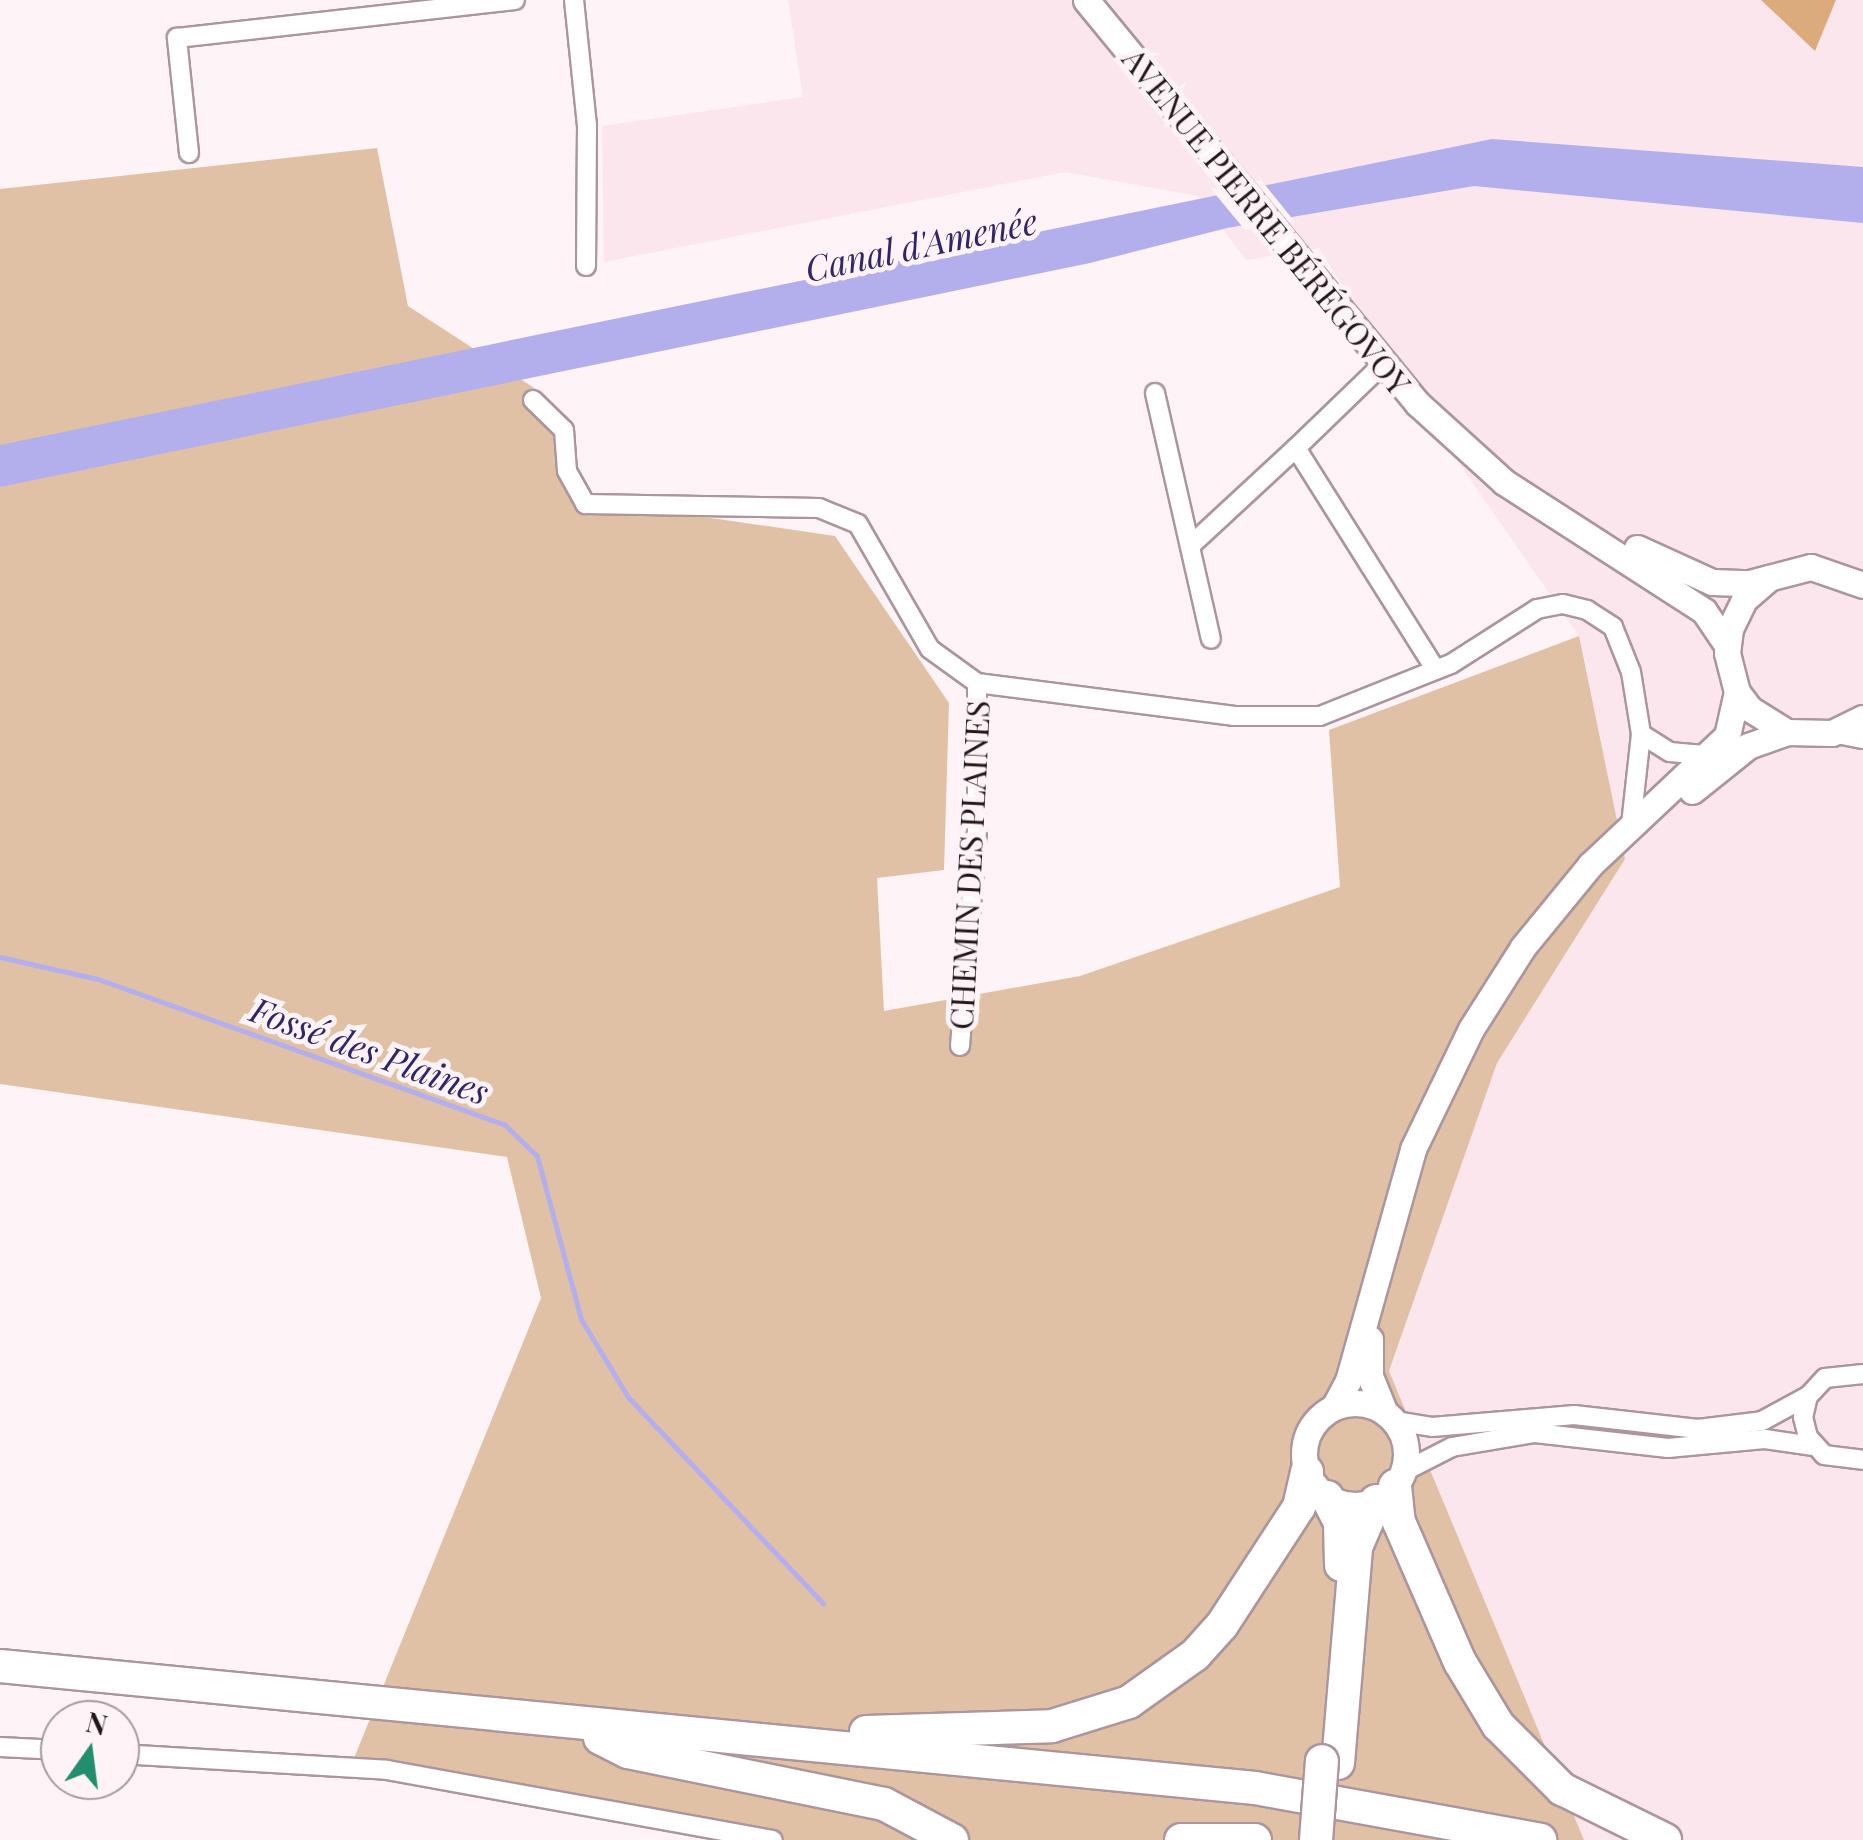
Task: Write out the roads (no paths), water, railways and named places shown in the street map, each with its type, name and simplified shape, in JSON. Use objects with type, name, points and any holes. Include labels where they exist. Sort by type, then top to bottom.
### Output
[{"type":"highway","points":[[743,1739],[772,1732],[1052,1726],[1129,1702],[1195,1655],[1222,1625],[1317,1485],[1342,1546],[1330,1762],[1332,1840]]},
{"type":"highway","points":[[1316,1840],[1330,1762],[1356,1547],[1392,1487]]},
{"type":"highway","points":[[1392,1487],[1399,1522],[1460,1662],[1498,1725],[1562,1790],[1665,1840]]},
{"type":"highway","points":[[0,1666],[1255,1788],[1540,1840]]},
{"type":"highway","points":[[0,1680],[1255,1803],[1468,1840]]},
{"type":"highway","points":[[600,1738],[628,1752],[884,1804],[952,1840]]},
{"type":"highway","points":[[1181,1840],[1255,1840]]},
{"type":"main road","name":"AVENUE PIERRE BÉRÉGOVOY","points":[[1086,0],[1382,365],[1454,436]]},
{"type":"main road","points":[[1454,436],[1672,567],[1712,582],[1769,578],[1811,567],[1863,585]]},
{"type":"main road","points":[[1454,436],[1533,504],[1685,597],[1717,625],[1727,646],[1738,692],[1732,728],[1632,824],[1523,947],[1440,1087],[1392,1209],[1348,1380],[1334,1407],[1311,1427],[1317,1485],[1343,1504],[1392,1487],[1406,1446],[1389,1416],[1368,1360],[1374,1325],[1424,1153],[1480,1036],[1534,952],[1599,873],[1734,756],[1787,732]]},
{"type":"main road","points":[[1727,646],[1736,614],[1769,578]]},
{"type":"main road","points":[[1738,692],[1767,723],[1787,732],[1832,733],[1863,718]]},
{"type":"main road","points":[[1334,1407],[1360,1403],[1389,1416]]},
{"type":"street","points":[[189,152],[177,38],[515,0]]},
{"type":"street","points":[[574,0],[587,126],[586,266]]},
{"type":"street","points":[[1190,546],[1382,365]]},
{"type":"street","points":[[1156,393],[1211,639]]},
{"type":"street","points":[[533,400],[564,430],[567,471],[586,504],[819,508],[858,524],[930,648],[977,683],[1278,719],[1320,716],[1436,670],[1537,609],[1575,606],[1601,617],[1621,640],[1641,734],[1632,824]]},
{"type":"street","points":[[1296,448],[1436,670]]},
{"type":"street","name":"CHEMIN DES PLAINES","points":[[960,1046],[977,829],[977,683]]},
{"type":"street","points":[[1832,733],[1863,739]]},
{"type":"street","points":[[1641,734],[1670,752],[1708,755]]},
{"type":"street","points":[[1389,1416],[1432,1428],[1574,1415],[1698,1429],[1762,1421],[1808,1396],[1826,1378],[1859,1370]]},
{"type":"street","points":[[1808,1396],[1804,1427],[1814,1446]]},
{"type":"street","points":[[1392,1487],[1452,1447],[1535,1433],[1668,1448],[1765,1439],[1814,1446],[1837,1461],[1863,1460]]},
{"type":"street","points":[[0,1746],[40,1749]]},
{"type":"street","points":[[140,1755],[387,1770],[773,1840]]},
{"type":"water","name":"Canal d'Amenée","points":[[1492,139],[1863,167],[1863,223],[1474,186],[1227,228],[1090,263],[0,487],[0,445]]},
{"type":"waterway","name":"Fossé des Plaines","points":[[0,957],[98,979],[504,1124],[537,1156],[581,1319],[628,1397],[823,1603]]}]
